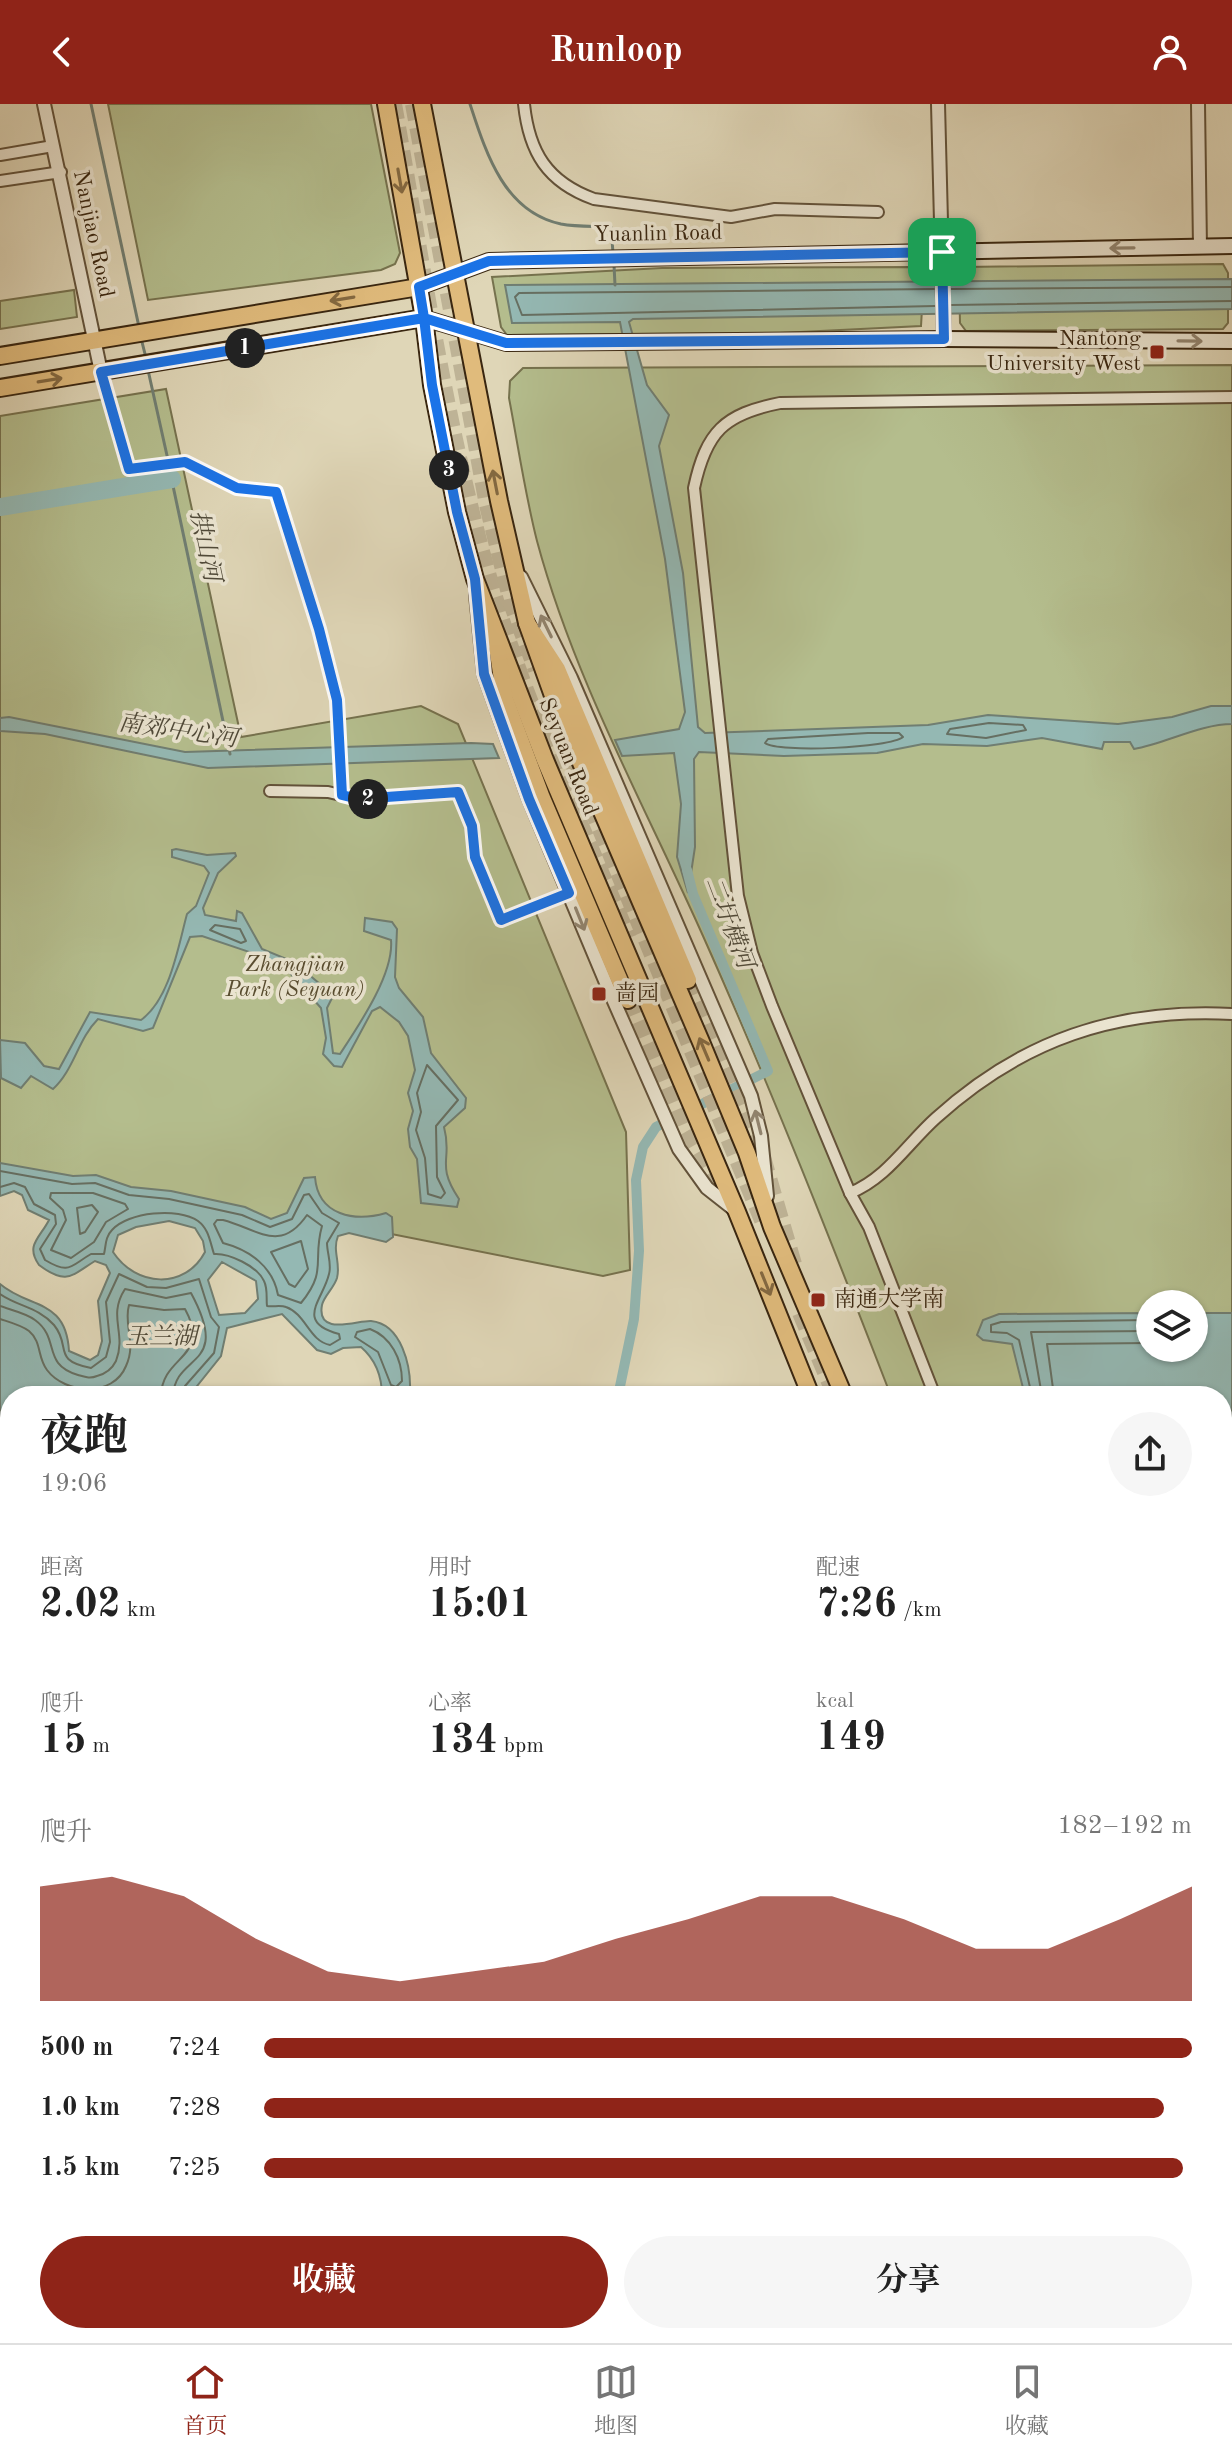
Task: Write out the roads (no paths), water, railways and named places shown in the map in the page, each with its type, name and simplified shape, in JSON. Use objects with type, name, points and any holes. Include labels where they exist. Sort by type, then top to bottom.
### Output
[{"type":"main road","name":"Seyuan Road","points":[[386,104],[419,287],[432,385],[448,469],[475,579],[545,760],[737,1212],[807,1386]]},
{"type":"main road","name":"Seyuan Road","points":[[422,104],[465,330],[527,623],[557,707],[747,1153],[772,1227],[840,1386]]},
{"type":"main road","name":"Yuanlin Road","points":[[0,356],[419,287],[489,261],[1232,246]]},
{"type":"main road","points":[[0,388],[424,318],[506,343],[944,339],[1232,341]]},
{"type":"main road","points":[[527,623],[557,669],[688,980]]},
{"type":"main road","points":[[495,633],[505,699],[542,798],[628,1000]]},
{"type":"street","name":"Nanjiao Road","points":[[44,104],[61,172],[101,372]]},
{"type":"street","points":[[524,104],[527,133],[549,174],[576,193],[594,199],[731,217],[775,209],[878,212]]},
{"type":"street","points":[[938,104],[944,339]]},
{"type":"street","points":[[1198,104],[1200,247]]},
{"type":"street","points":[[0,155],[53,146]]},
{"type":"street","points":[[0,181],[61,172]]},
{"type":"street","points":[[101,372],[129,469],[185,462],[237,488],[276,492],[319,629],[337,700],[342,795]]},
{"type":"street","points":[[931,1386],[869,1227],[850,1193],[752,953],[738,896],[694,488],[701,455],[718,428],[752,409],[780,403],[1232,397]]},
{"type":"street","points":[[512,558],[571,678],[751,1096],[761,1136],[772,1227]]},
{"type":"street","points":[[475,579],[484,674],[529,799],[679,1149],[707,1188],[737,1212]]},
{"type":"street","points":[[270,791],[342,795],[358,799],[458,792],[472,826],[475,857],[501,920],[569,893]]},
{"type":"street","points":[[850,1193],[873,1184],[935,1119],[984,1076],[1031,1051],[1126,1017],[1232,1014]]},
{"type":"water","points":[[1232,279],[1232,309],[633,319],[629,322],[647,385],[669,415],[659,446],[683,573],[698,727],[705,733],[928,725],[988,715],[1118,724],[1172,717],[1211,706],[1232,706],[1232,724],[1208,727],[1134,749],[1130,742],[1104,742],[1102,749],[1042,738],[987,746],[923,744],[877,753],[784,756],[699,752],[694,759],[695,847],[688,893],[677,857],[681,804],[674,753],[622,756],[615,740],[679,729],[685,712],[665,559],[620,322],[512,323],[505,285]]},
{"type":"water","points":[[9,717],[185,752],[471,743],[493,744],[499,758],[208,768],[45,734],[0,731],[0,718]]},
{"type":"water","points":[[172,850],[207,855],[235,853],[236,856],[218,873],[203,908],[205,915],[236,921],[237,911],[242,913],[262,949],[294,962],[327,990],[332,998],[327,1008],[333,1053],[340,1054],[365,1014],[387,968],[391,940],[364,931],[365,918],[392,922],[397,929],[395,977],[399,988],[423,1017],[431,1053],[466,1098],[465,1108],[444,1127],[446,1169],[459,1199],[457,1207],[421,1203],[417,1159],[410,1147],[408,1129],[413,1111],[408,1093],[415,1070],[408,1036],[399,1022],[380,1007],[372,1011],[342,1067],[334,1066],[323,1054],[326,1038],[321,1008],[289,972],[261,956],[202,936],[190,937],[153,1028],[143,1031],[98,1019],[53,1089],[31,1076],[21,1088],[1,1078],[0,1040],[25,1043],[44,1066],[59,1069],[90,1012],[141,1020],[151,1011],[172,972],[187,914],[196,906],[209,873],[204,866],[172,857]]},
{"type":"water","name":"玉兰湖","points":[[0,1163],[73,1176],[96,1175],[131,1187],[171,1191],[245,1207],[271,1219],[287,1213],[304,1178],[315,1177],[323,1200],[340,1213],[362,1217],[386,1213],[392,1217],[393,1237],[386,1242],[349,1233],[338,1236],[337,1278],[323,1302],[322,1315],[331,1324],[371,1321],[390,1330],[406,1359],[410,1386],[381,1386],[371,1357],[361,1347],[343,1348],[331,1354],[317,1350],[282,1314],[227,1328],[221,1356],[197,1386],[0,1386],[0,1284],[53,1313],[61,1322],[69,1351],[90,1360],[98,1355],[102,1341],[98,1301],[110,1273],[106,1265],[95,1261],[75,1274],[63,1277],[39,1265],[33,1252],[35,1242],[49,1220],[28,1210],[22,1195],[14,1191],[0,1196]],"holes":[[[169,1221],[195,1228],[205,1252],[185,1273],[173,1278],[160,1279],[134,1272],[113,1252],[118,1235],[136,1227]],[[222,1262],[256,1281],[258,1299],[245,1313],[219,1315],[208,1280]]]},
{"type":"water","points":[[1136,1313],[1136,1362],[1208,1362],[1208,1313],[1232,1313],[1232,1386],[1022,1386],[1012,1344],[983,1340],[977,1335],[983,1320],[999,1314]]},
{"type":"waterway","name":"拱山河","points":[[91,104],[139,327]]},
{"type":"waterway","points":[[470,104],[491,160],[511,194],[541,217],[561,224],[611,227],[613,253]]},
{"type":"waterway","points":[[614,265],[615,285]]},
{"type":"waterway","name":"拱山河","points":[[141,338],[146,358]]},
{"type":"waterway","name":"拱山河","points":[[148,370],[168,460]]},
{"type":"waterway","name":"拱山河","points":[[169,467],[230,754]]},
{"type":"waterway","points":[[0,507],[172,479]]},
{"type":"waterway","name":"二圩横河","points":[[620,1386],[634,1319],[639,1251],[636,1180],[643,1147],[656,1127],[768,1071],[693,894],[687,870]]},
{"type":"tunnel","points":[[394,104],[438,357],[480,545],[526,691],[629,938]]},
{"type":"tunnel","points":[[413,104],[487,505],[512,606],[536,670]]},
{"type":"tunnel","points":[[563,740],[764,1225]]},
{"type":"tunnel","points":[[688,980],[760,1147],[794,1264]]},
{"type":"tunnel","points":[[628,1000],[682,1128],[726,1204]]},
{"type":"tunnel","points":[[800,1313],[831,1386]]},
{"type":"place","name":"Nantong University West","points":[[1157,352]]},
{"type":"place","name":"啬园","points":[[599,994]]},
{"type":"place","name":"南通大学南","points":[[818,1300]]},
{"type":"water label","name":"南郊中心河","points":[[178,732]]},
{"type":"park label","name":"Zhangjian Park (Seyuan)","points":[[295,978]]}]
